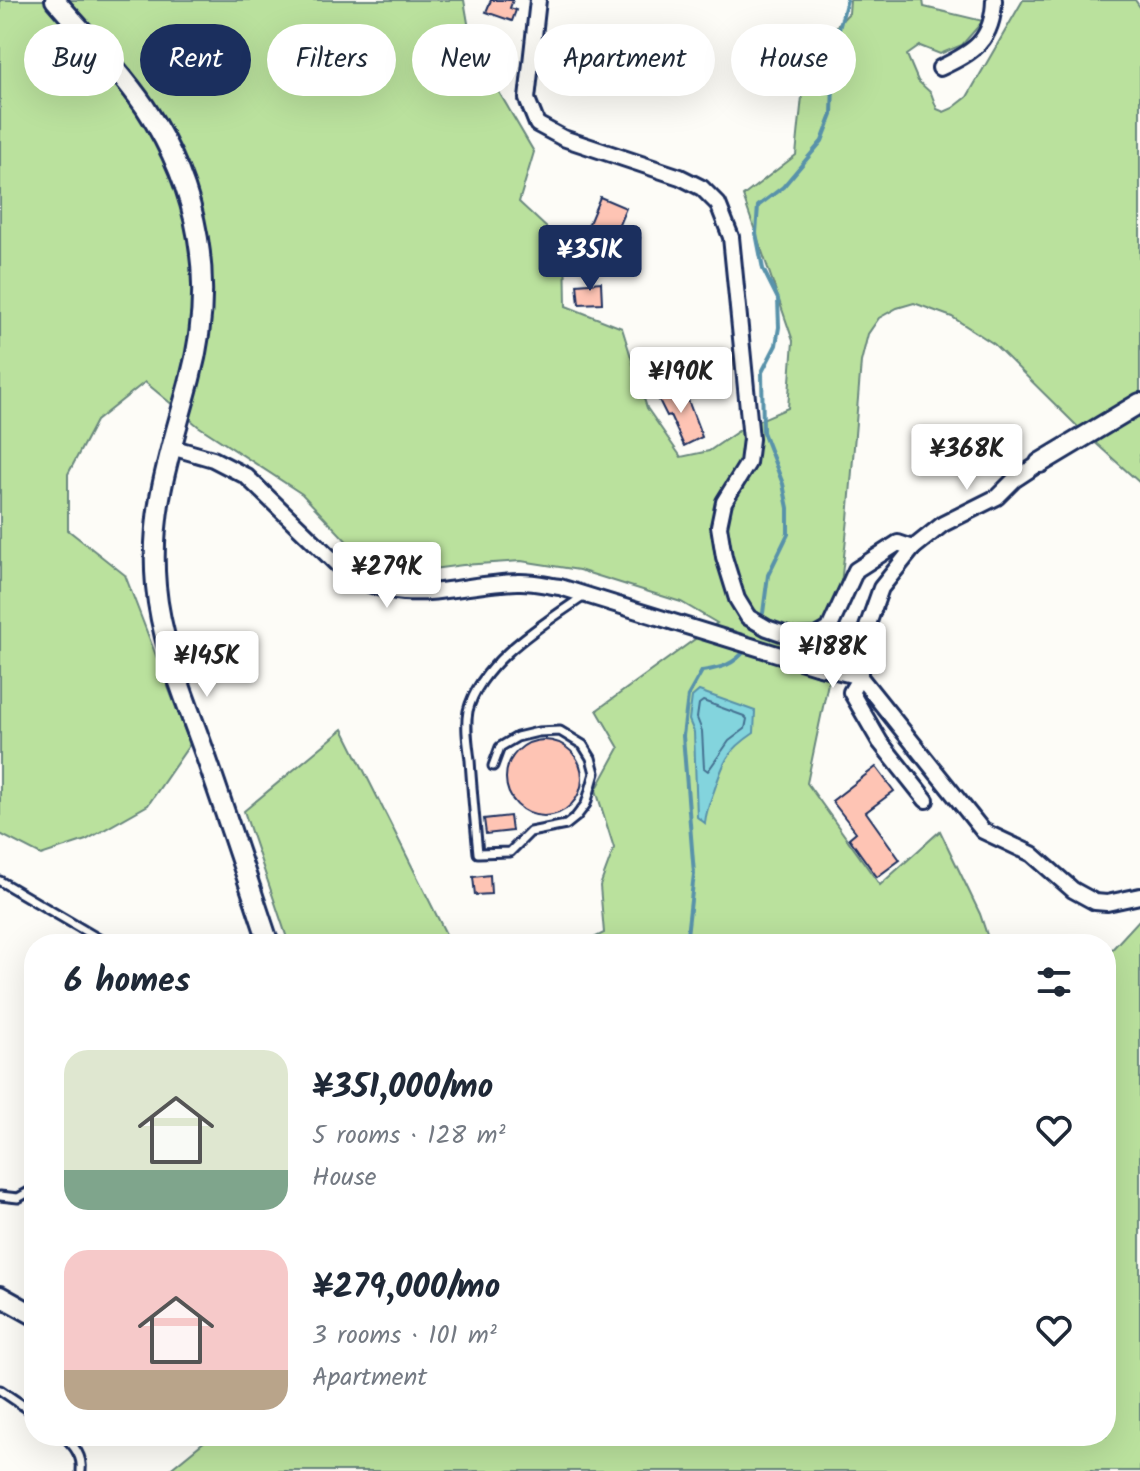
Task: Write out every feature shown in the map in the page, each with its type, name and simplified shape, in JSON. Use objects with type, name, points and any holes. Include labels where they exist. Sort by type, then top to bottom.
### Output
[{"type":"street","points":[[55,0],[146,108],[173,156],[195,220],[204,276],[202,325],[158,496],[154,530],[156,589],[161,621],[180,683],[266,934]]},
{"type":"street","points":[[538,0],[527,99],[537,124],[563,138],[680,177],[702,188],[718,204],[731,237],[751,439],[748,463],[724,502],[719,526],[724,557],[737,599],[748,617],[793,637],[817,636],[829,629],[856,570],[898,543],[913,548]]},
{"type":"street","points":[[940,68],[976,48],[994,20],[994,0]]},
{"type":"street","points":[[926,800],[880,742],[851,692],[860,677],[860,647],[881,588],[913,548],[943,524],[997,497],[1014,480],[1140,403]]},
{"type":"street","points":[[171,447],[213,459],[246,476],[342,569],[354,578],[381,589],[397,593],[427,593],[522,581],[588,594],[860,677],[983,831],[1032,854],[1073,890],[1095,902],[1107,903],[1140,896]]},
{"type":"street","points":[[0,1296],[24,1309]]},
{"type":"lane","points":[[493,766],[500,747],[517,737],[560,731],[583,745],[591,758],[595,773],[586,804],[566,825],[530,832],[510,852],[478,853],[467,729],[472,699],[488,673],[535,630],[588,594]]},
{"type":"lane","points":[[0,881],[90,934]]},
{"type":"lane","points":[[0,1196],[18,1198],[24,1195]]},
{"type":"lane","points":[[0,1390],[24,1406]]},
{"type":"lane","points":[[73,1446],[82,1462],[81,1471]]},
{"type":"green space","points":[[0,0],[464,0],[468,24],[412,24],[412,96],[501,96],[534,152],[519,202],[565,245],[566,306],[622,328],[647,408],[681,457],[709,451],[746,426],[788,408],[793,341],[743,196],[796,155],[802,96],[856,96],[856,24],[838,24],[849,13],[850,0],[923,0],[924,7],[983,21],[962,45],[940,54],[920,46],[907,55],[918,81],[931,93],[937,109],[944,112],[967,97],[1023,0],[1135,0],[1140,7],[1140,483],[994,344],[952,317],[914,303],[897,308],[879,318],[868,334],[861,362],[833,659],[807,783],[880,885],[940,831],[987,934],[602,934],[600,886],[614,848],[596,790],[619,748],[597,710],[717,623],[681,602],[579,570],[521,561],[402,573],[354,549],[302,494],[198,426],[145,382],[96,421],[68,474],[68,530],[125,575],[190,744],[148,805],[86,840],[41,855],[0,834]]},
{"type":"green space","points":[[343,729],[446,934],[286,934],[244,811]]},
{"type":"green space","points":[[1140,919],[1140,1471],[168,1471],[199,1446],[1116,1446],[1116,945]]},
{"type":"water","points":[[699,691],[755,711],[754,733],[732,751],[724,764],[705,823],[697,817],[694,732],[689,720],[692,697]]},
{"type":"building","points":[[491,0],[513,0],[510,8],[516,10],[512,21],[486,12]]},
{"type":"building","points":[[600,197],[626,208],[618,227],[640,238],[633,251],[585,233]]},
{"type":"building","points":[[577,248],[593,258],[584,272],[568,262]]},
{"type":"building","points":[[601,282],[602,303],[579,304],[577,284]]},
{"type":"building","points":[[683,387],[702,437],[684,446],[670,415],[667,416],[658,398]]},
{"type":"building","points":[[544,740],[558,743],[571,751],[579,764],[582,778],[579,792],[571,805],[558,813],[544,816],[530,813],[517,805],[509,792],[506,778],[509,764],[517,751],[530,743]]},
{"type":"building","points":[[876,767],[894,791],[866,812],[900,860],[877,877],[849,838],[856,832],[832,801]]},
{"type":"building","points":[[510,816],[512,831],[486,834],[484,819]]},
{"type":"building","points":[[490,875],[491,894],[475,895],[473,877]]},
{"type":"waterway","points":[[763,613],[768,575],[788,534],[788,508],[783,484],[763,432],[762,372],[776,345],[779,327],[778,299],[763,269],[756,233],[758,206],[783,187],[822,141],[832,115],[834,47],[847,0]]},
{"type":"waterway","points":[[687,934],[694,874],[683,736],[688,696],[702,671],[727,665],[746,649]]}]
